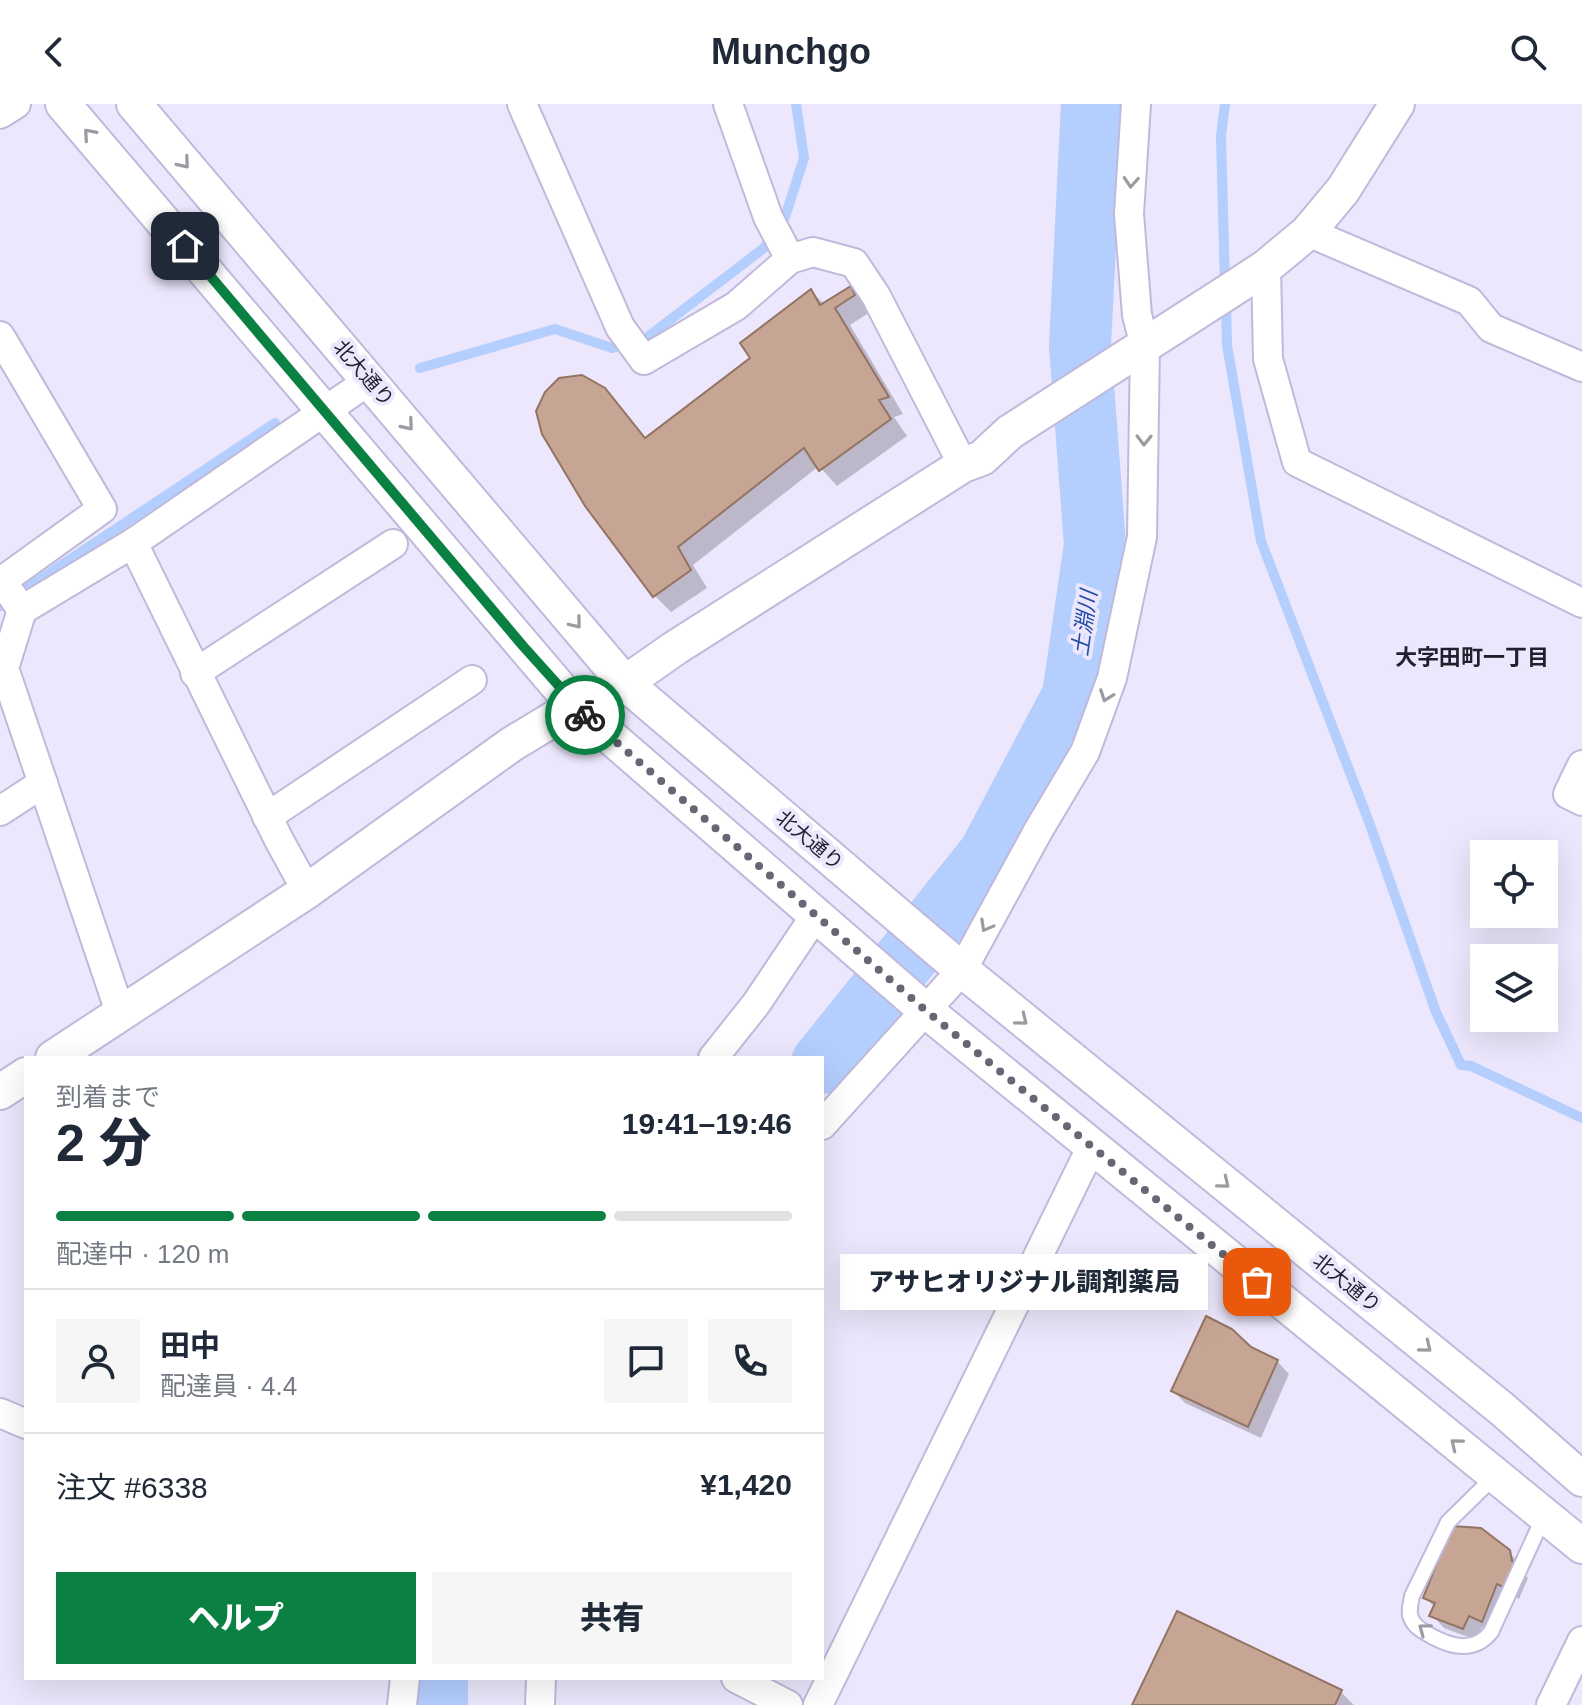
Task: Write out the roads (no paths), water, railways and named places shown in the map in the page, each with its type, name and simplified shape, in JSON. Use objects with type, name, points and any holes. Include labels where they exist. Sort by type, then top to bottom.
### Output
[{"type":"street","points":[[0,114],[16,104]]},
{"type":"street","points":[[63,104],[575,706],[821,921],[1091,1148],[1582,1546]]},
{"type":"street","name":"北大通り","points":[[134,104],[625,683],[955,964],[1502,1409],[1582,1479]]},
{"type":"street","points":[[522,104],[620,327],[644,360],[736,306],[779,238]]},
{"type":"street","points":[[728,104],[779,238],[813,252],[854,263],[876,296],[963,465]]},
{"type":"street","points":[[824,1123],[955,964],[1085,752],[1112,678],[1142,537],[1137,315],[1129,214],[1136,104]]},
{"type":"street","points":[[56,1056],[307,891],[512,744],[575,706],[625,683],[963,465],[982,458],[1010,432],[1266,267],[1308,232],[1343,190],[1397,104]]},
{"type":"street","points":[[1308,232],[1469,301],[1491,328],[1582,367]]},
{"type":"street","points":[[1266,267],[1268,359],[1297,462],[1582,603]]},
{"type":"street","points":[[0,336],[102,509],[2,581],[15,600],[2,668],[121,1015]]},
{"type":"street","points":[[15,600],[133,543],[370,380]]},
{"type":"street","points":[[133,543],[195,673],[307,891]]},
{"type":"street","points":[[195,673],[393,544]]},
{"type":"street","points":[[267,817],[472,680]]},
{"type":"street","points":[[1582,765],[1568,794],[1582,801]]},
{"type":"street","points":[[0,811],[43,783]]},
{"type":"street","points":[[715,1056],[821,921]]},
{"type":"street","points":[[0,1092],[24,1076]]},
{"type":"street","points":[[818,1705],[1091,1148]]},
{"type":"street","points":[[0,1413],[24,1423]]},
{"type":"street","points":[[1551,1705],[1582,1641]]},
{"type":"street","points":[[402,1705],[405,1680]]},
{"type":"street","points":[[540,1705],[541,1680]]},
{"type":"street","points":[[740,1680],[788,1705]]},
{"type":"lane","points":[[1495,1476],[1448,1522],[1409,1607],[1411,1618],[1418,1628],[1461,1648],[1484,1641],[1491,1632],[1544,1515]]},
{"type":"waterway","points":[[420,368],[555,329],[612,348],[645,339],[764,248],[785,217],[804,158],[796,104]]},
{"type":"waterway","name":"土淵川","points":[[824,1061],[989,855],[1073,696],[1095,545],[1080,346],[1092,104]]},
{"type":"waterway","points":[[1225,104],[1221,136],[1225,286]]},
{"type":"waterway","points":[[1226,302],[1227,345],[1261,541],[1369,822],[1436,1012],[1461,1065],[1471,1066],[1582,1118]]},
{"type":"waterway","points":[[0,606],[275,423]]},
{"type":"waterway","name":"土淵川","points":[[437,1680],[437,1705]]},
{"type":"place","name":"アサヒオリジナル調剤薬局","points":[[1257,1282]]},
{"type":"district","name":"大字田町一丁目","points":[[1472,657]]}]
